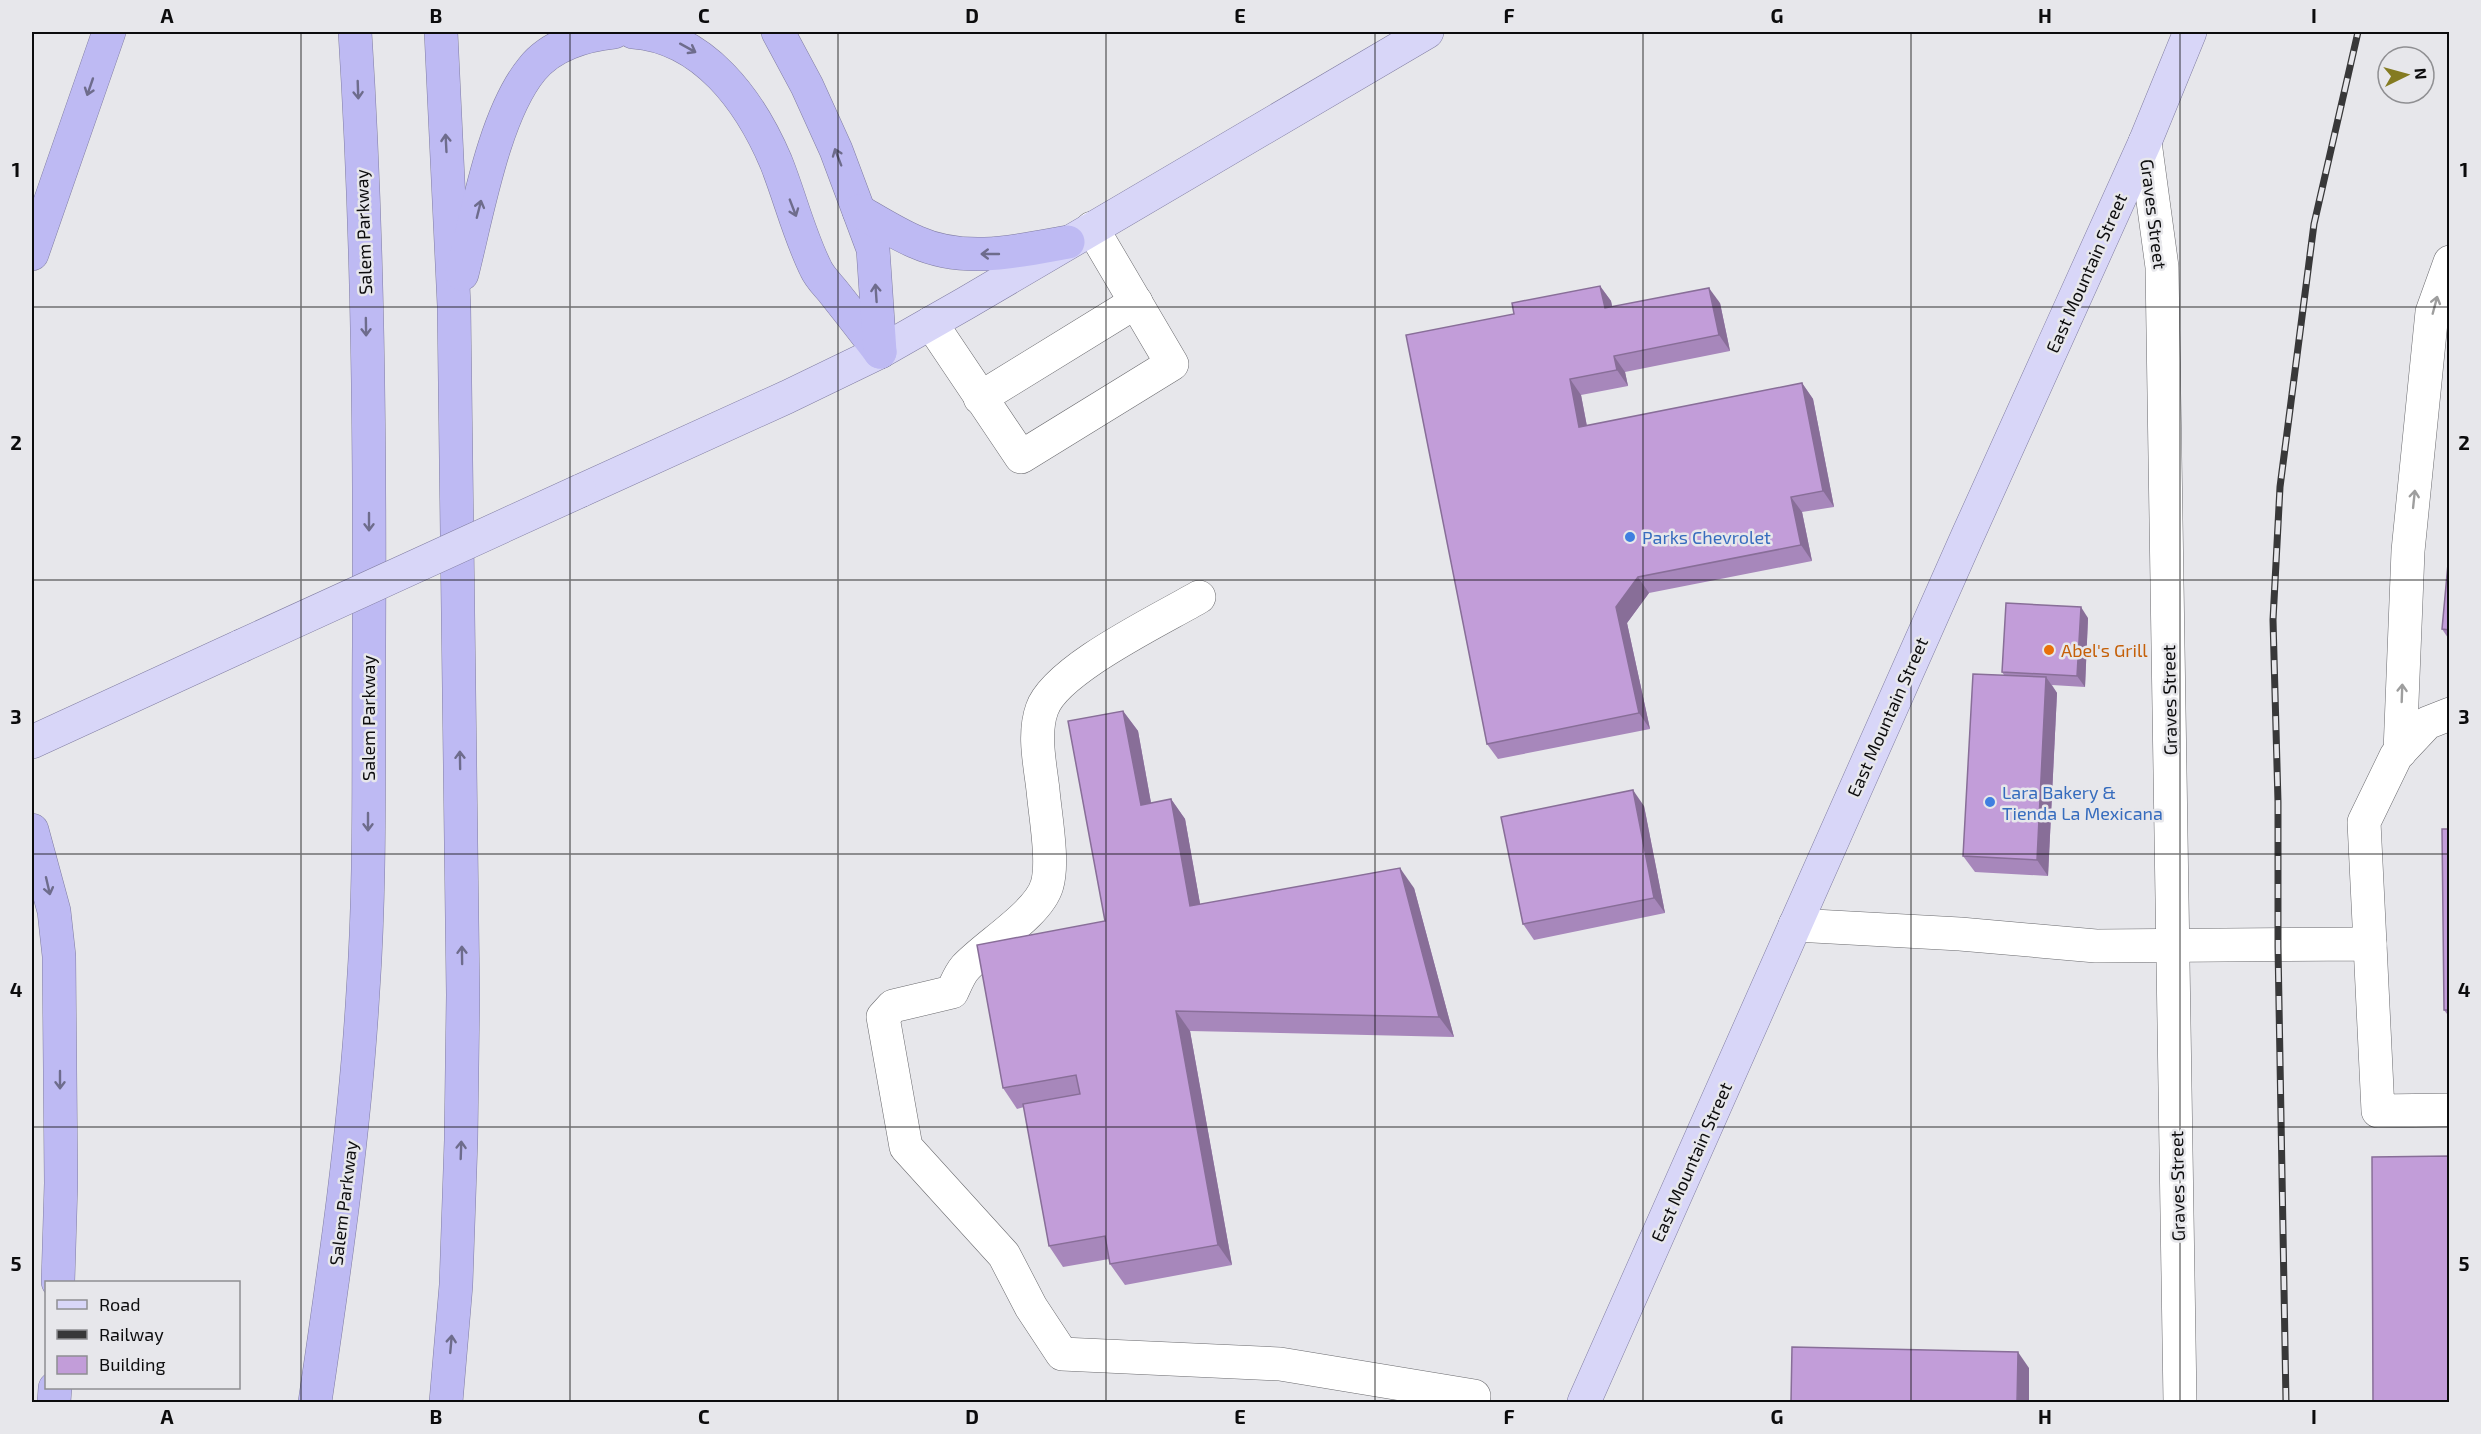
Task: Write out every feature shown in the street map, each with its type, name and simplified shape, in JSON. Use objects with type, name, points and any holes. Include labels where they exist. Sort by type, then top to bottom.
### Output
[{"type":"highway","points":[[32,254],[110,32]]},
{"type":"highway","name":"Salem Parkway","points":[[315,1402],[352,1130],[363,990],[367,868],[369,489],[355,32]]},
{"type":"highway","points":[[441,32],[454,306],[463,1017],[456,1285],[446,1402]]},
{"type":"highway","points":[[454,306],[493,154],[518,89],[533,68],[552,52],[596,33],[614,32]]},
{"type":"highway","points":[[633,32],[648,33],[673,40],[695,51],[736,93],[757,123],[775,160],[816,270],[880,352]]},
{"type":"highway","points":[[778,32],[812,97],[836,150],[873,249],[880,352]]},
{"type":"highway","points":[[859,211],[918,243],[954,253],[995,255],[1080,235]]},
{"type":"highway","points":[[32,830],[54,911],[59,956],[58,1281]]},
{"type":"main road","points":[[32,742],[880,352],[1427,32]]},
{"type":"main road","name":"East Mountain Street","points":[[1584,1402],[1967,537],[2145,142],[2190,32]]},
{"type":"street","name":"Graves Street","points":[[2145,142],[2162,267],[2180,1402]]},
{"type":"street","points":[[930,323],[1021,457],[1173,364],[1136,302],[1080,235]]},
{"type":"street","points":[[2400,752],[2408,551],[2432,312],[2450,262]]},
{"type":"street","points":[[980,398],[1136,302]]},
{"type":"street","points":[[1199,597],[1109,648],[1077,670],[1057,686],[1042,708],[1038,735],[1049,855],[1047,886],[1030,912],[963,970],[952,992],[892,1006],[883,1017],[906,1147],[1004,1255],[1031,1307],[1062,1354],[1280,1364],[1474,1396]]},
{"type":"street","points":[[2450,714],[2427,723],[2400,752],[2364,822],[2378,1111],[2450,1110]]},
{"type":"street","points":[[1796,925],[1960,934],[2096,946],[2370,944]]},
{"type":"building","name":"Parks Chevrolet","points":[[1600,286],[1605,308],[1709,288],[1719,335],[1614,356],[1617,370],[1570,379],[1579,427],[1802,383],[1823,491],[1791,497],[1801,545],[1638,577],[1616,607],[1639,713],[1487,744],[1406,335],[1514,314],[1512,303]]},
{"type":"building","points":[[2450,542],[2450,630],[2442,629]]},
{"type":"building","name":"Abel's Grill","points":[[2006,603],[2081,607],[2077,676],[2002,672]]},
{"type":"building","points":[[1973,674],[2046,677],[2037,860],[1963,856]]},
{"type":"building","points":[[1123,711],[1141,805],[1171,799],[1190,906],[1400,868],[1439,1017],[1176,1011],[1218,1245],[1110,1264],[1105,1236],[1049,1246],[1023,1104],[1080,1094],[1076,1075],[1003,1088],[977,945],[1105,921],[1068,721]]},
{"type":"building","points":[[1633,790],[1654,898],[1523,924],[1501,817]]},
{"type":"building","points":[[2442,829],[2450,829],[2450,1010],[2444,1010]]},
{"type":"building","points":[[2450,1156],[2450,1402],[2373,1402],[2372,1157]]},
{"type":"building","points":[[1792,1347],[2018,1352],[2017,1402],[1791,1402]]},
{"type":"railway","points":[[2286,1402],[2278,947],[2278,802],[2273,620],[2280,487],[2314,224],[2358,32]]},
{"type":"place","name":"Parks Chevrolet","points":[[1630,537]]},
{"type":"place","name":"Abel's Grill","points":[[2049,650]]},
{"type":"place","name":"Lara Bakery & Tienda La Mexicana","points":[[1990,802]]}]
